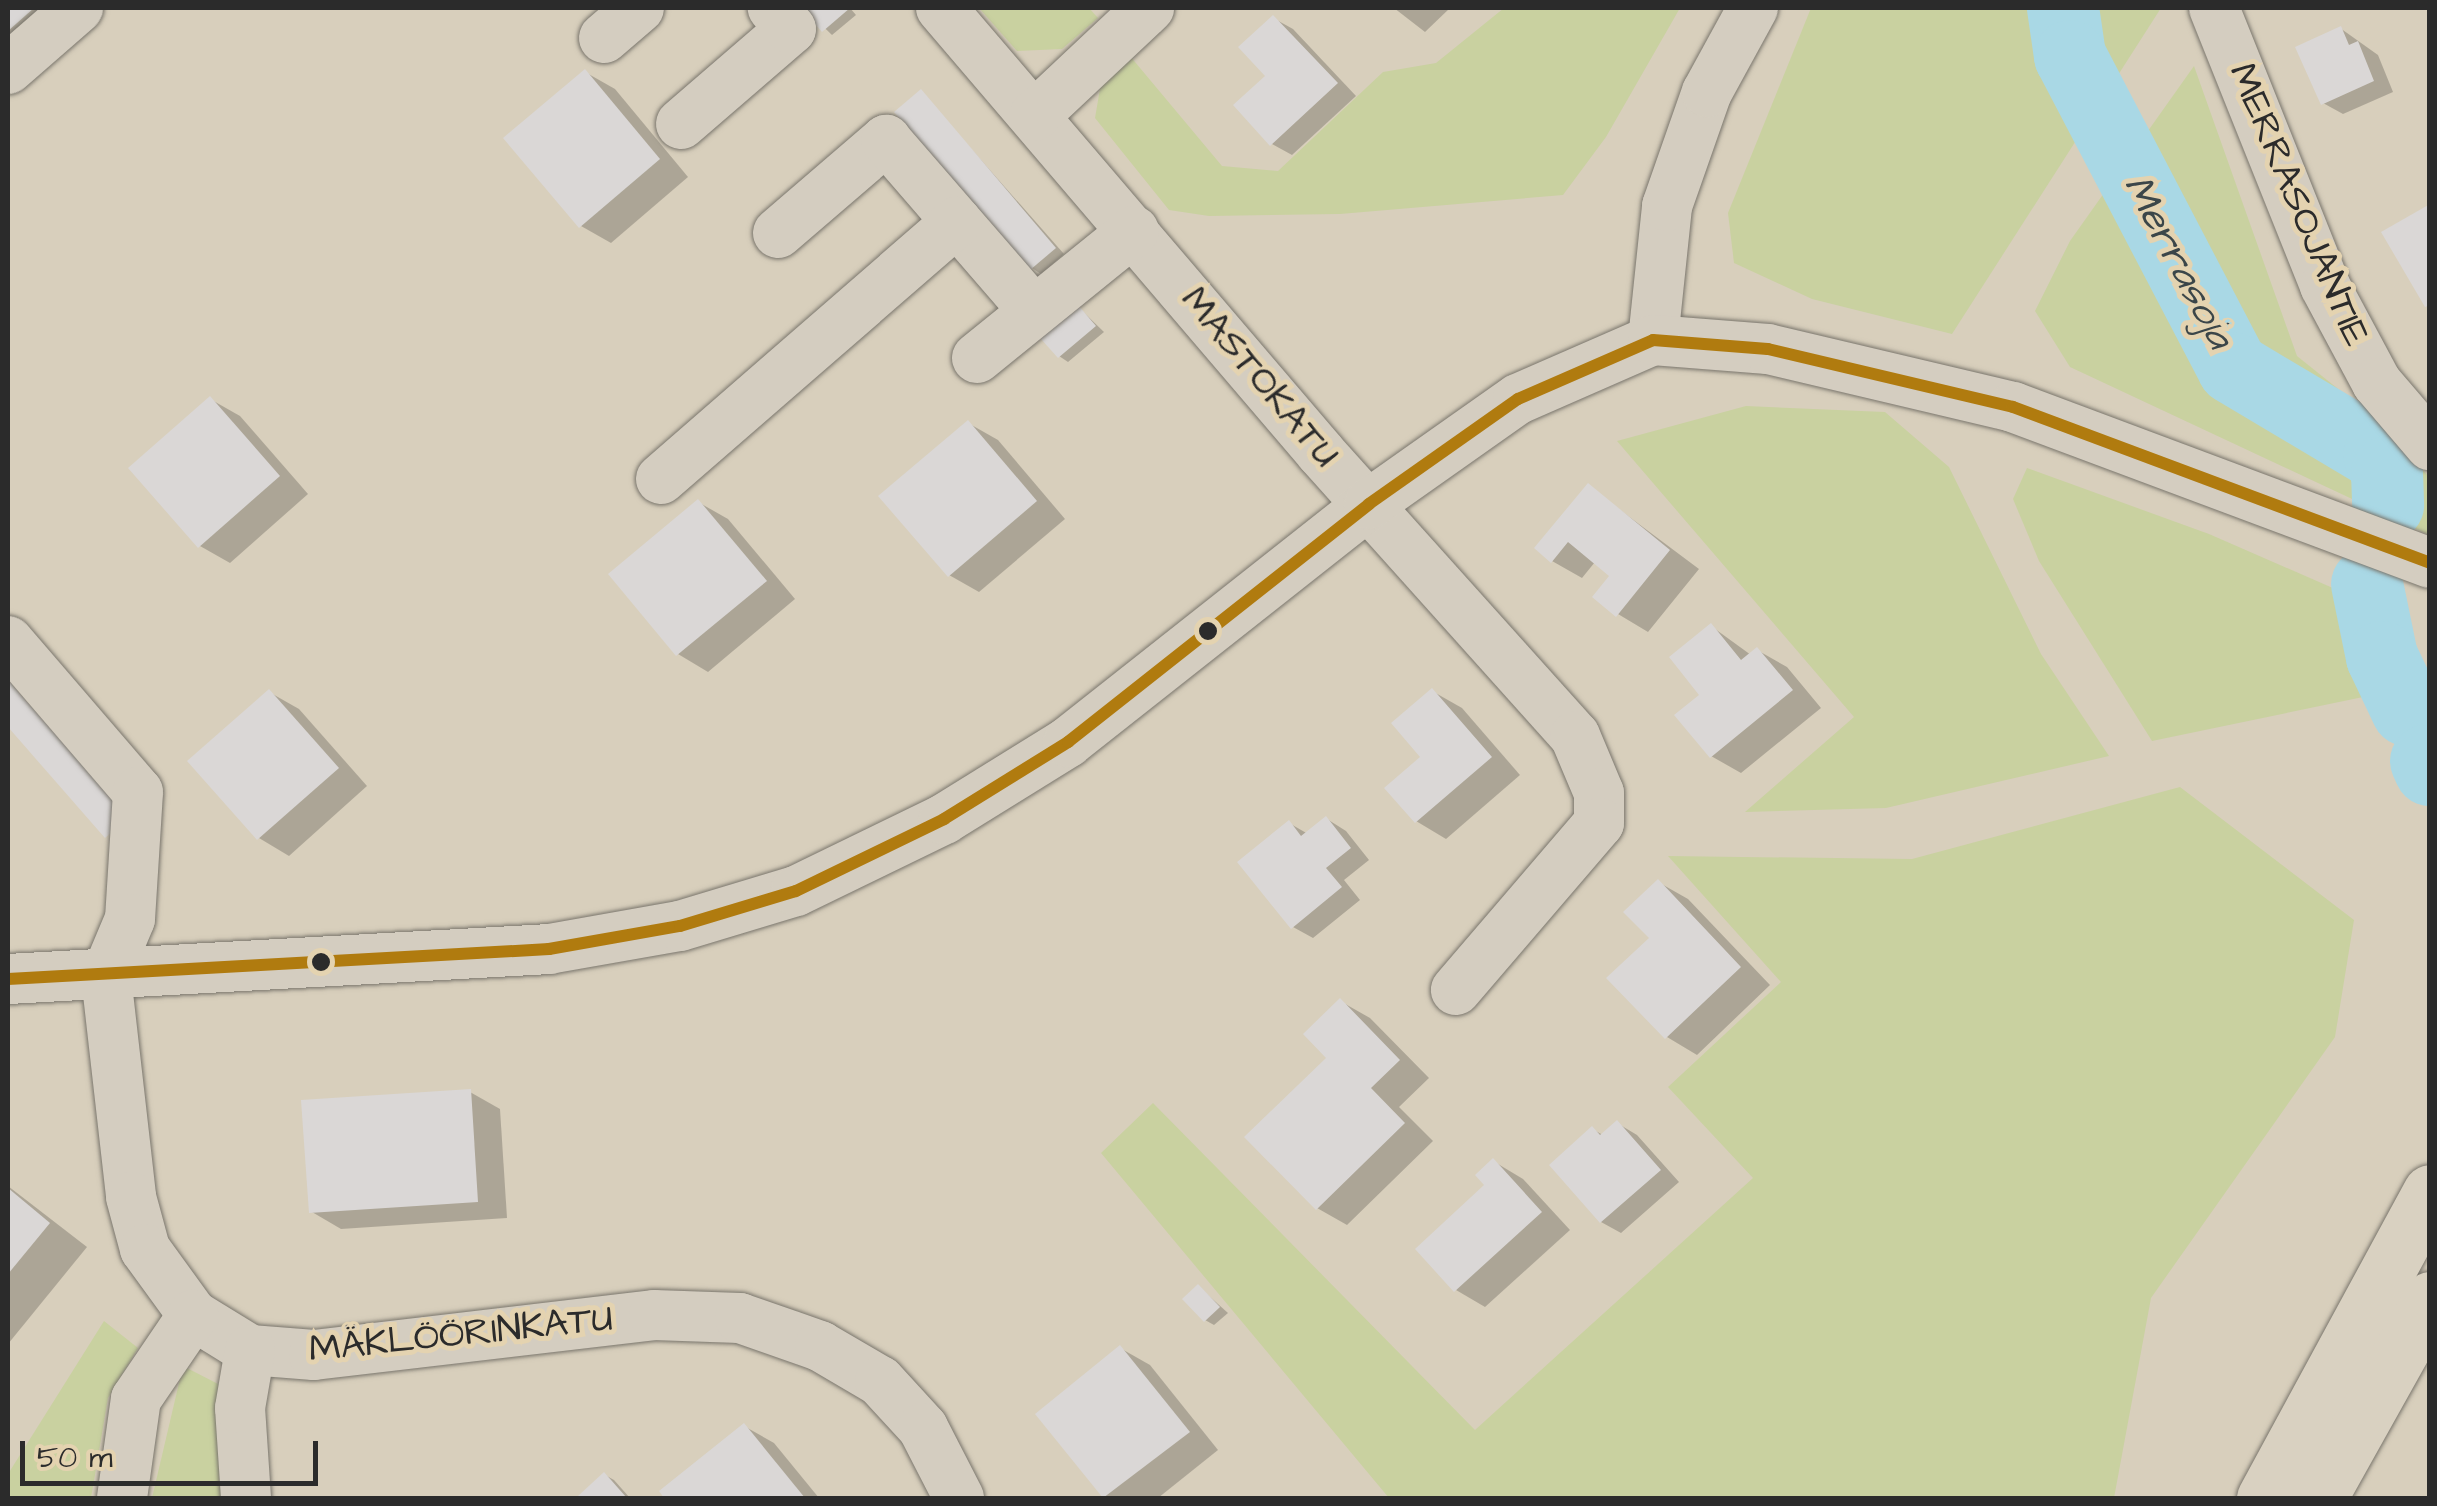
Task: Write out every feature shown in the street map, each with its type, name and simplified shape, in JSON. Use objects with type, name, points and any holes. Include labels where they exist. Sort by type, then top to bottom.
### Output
[{"type":"highway","points":[[2264,1498],[2430,1192]]},
{"type":"highway","points":[[2319,1498],[2430,1298]]},
{"type":"street","points":[[8,69],[78,8]]},
{"type":"street","points":[[681,124],[791,29],[772,8]]},
{"type":"street","name":"MASTOKATU","points":[[940,8],[1575,736],[1598,793],[1598,823],[1456,990]]},
{"type":"street","points":[[1034,116],[1149,8]]},
{"type":"street","points":[[1653,340],[1667,206],[1708,92],[1754,8]]},
{"type":"street","name":"MERRASOJANTIE","points":[[2214,8],[2325,286],[2377,383],[2430,445]]},
{"type":"street","points":[[778,233],[886,140],[1034,311]]},
{"type":"street","points":[[661,480],[957,222]]},
{"type":"street","points":[[977,358],[1134,231]]},
{"type":"street","points":[[8,979],[549,949],[680,926],[796,892],[944,818],[1068,742],[1369,504],[1518,399],[1653,340],[1768,350],[1925,383],[2013,408],[2430,563]]},
{"type":"street","points":[[2230,491],[2430,601]]},
{"type":"street","points":[[8,641],[138,792],[130,919],[106,976]]},
{"type":"street","name":"MÄKLÖÖRINKATU","points":[[106,976],[131,1198],[145,1250],[193,1315],[250,1350],[314,1355],[654,1315],[740,1318],[820,1346],[880,1381],[923,1428],[959,1498]]},
{"type":"street","points":[[122,1498],[136,1399],[193,1315]]},
{"type":"street","points":[[246,1498],[240,1408],[250,1350]]},
{"type":"green space","points":[[979,8],[1089,8],[1098,18],[1062,49],[1017,51]]},
{"type":"green space","points":[[1504,8],[1680,8],[1606,137],[1563,195],[1340,214],[1209,216],[1169,210],[1095,118],[1101,83],[1130,56],[1222,166],[1278,171],[1383,72],[1436,63]]},
{"type":"green space","points":[[1811,8],[2161,8],[1952,334],[1812,299],[1734,263],[1728,213]]},
{"type":"green space","points":[[2194,66],[2297,356],[2387,428],[2429,477],[2429,535],[2070,367],[2035,311],[2070,241]]},
{"type":"green space","points":[[1746,406],[1885,412],[1949,467],[2041,654],[2109,756],[1886,808],[1745,812],[1854,717],[1617,441]]},
{"type":"green space","points":[[2027,468],[2209,534],[2374,606],[2421,685],[2152,741],[2039,561],[2013,499]]},
{"type":"green space","points":[[2180,787],[2354,920],[2335,1037],[2151,1298],[2114,1498],[1389,1498],[1101,1153],[1153,1103],[1475,1430],[1753,1178],[1668,1087],[1781,982],[1668,856],[1912,859]]},
{"type":"green space","points":[[104,1321],[138,1348],[108,1398],[91,1498],[8,1498],[8,1474]]},
{"type":"green space","points":[[183,1366],[224,1387],[223,1498],[152,1498]]},
{"type":"building","points":[[8,8],[34,8],[8,31]]},
{"type":"building","points":[[801,8],[850,8],[822,32]]},
{"type":"building","points":[[1273,15],[1338,83],[1270,146],[1233,105],[1265,76],[1238,47]]},
{"type":"building","points":[[2341,26],[2349,45],[2358,41],[2374,81],[2321,105],[2295,47]]},
{"type":"building","points":[[585,69],[660,159],[579,228],[503,138]]},
{"type":"building","points":[[921,89],[1056,248],[1030,270],[894,112]]},
{"type":"building","points":[[2430,204],[2430,305],[2425,307],[2381,232]]},
{"type":"building","points":[[1072,298],[1096,326],[1058,358],[1033,330]]},
{"type":"building","points":[[210,396],[280,476],[198,548],[128,468]]},
{"type":"building","points":[[968,420],[1037,501],[948,577],[878,496]]},
{"type":"building","points":[[1588,483],[1670,550],[1616,617],[1592,597],[1609,576],[1568,542],[1551,563],[1534,548]]},
{"type":"building","points":[[698,499],[767,581],[676,656],[608,574]]},
{"type":"building","points":[[1711,623],[1741,660],[1757,647],[1793,690],[1710,758],[1674,715],[1699,695],[1669,657]]},
{"type":"building","points":[[8,680],[128,817],[105,838],[8,727]]},
{"type":"building","points":[[1432,688],[1492,757],[1415,823],[1384,788],[1420,757],[1391,723]]},
{"type":"building","points":[[269,689],[339,768],[257,840],[187,761]]},
{"type":"building","points":[[1326,816],[1351,848],[1326,868],[1342,887],[1291,929],[1237,862],[1289,820],[1301,836]]},
{"type":"building","points":[[1658,879],[1741,967],[1665,1039],[1606,978],[1649,938],[1623,912]]},
{"type":"building","points":[[1340,998],[1400,1060],[1371,1088],[1405,1123],[1316,1210],[1244,1137],[1326,1058],[1303,1034]]},
{"type":"building","points":[[471,1089],[478,1202],[309,1213],[301,1100]]},
{"type":"building","points":[[1617,1120],[1661,1170],[1600,1223],[1549,1165],[1592,1126],[1600,1135]]},
{"type":"building","points":[[1493,1158],[1542,1212],[1454,1292],[1415,1249],[1484,1185],[1475,1175]]},
{"type":"building","points":[[8,1188],[50,1223],[8,1274]]},
{"type":"building","points":[[1198,1284],[1220,1307],[1204,1322],[1182,1299]]},
{"type":"building","points":[[1120,1345],[1190,1432],[1103,1498],[1035,1414]]},
{"type":"building","points":[[744,1423],[805,1498],[664,1498],[659,1491]]},
{"type":"building","points":[[604,1472],[626,1497],[578,1496]]},
{"type":"waterway","name":"Merrasoja","points":[[2063,8],[2070,56],[2233,368],[2379,455],[2387,472],[2388,505]]},
{"type":"waterway","name":"Merrasoja","points":[[2367,584],[2382,657],[2407,710]]},
{"type":"waterway","name":"Merrasoja","points":[[2426,761],[2430,770]]},
{"type":"transit line","points":[[8,979],[549,949],[680,926],[796,891],[944,819],[1068,742],[1369,504],[1518,399],[1653,340],[1768,349],[2013,407],[2430,563]]}]
